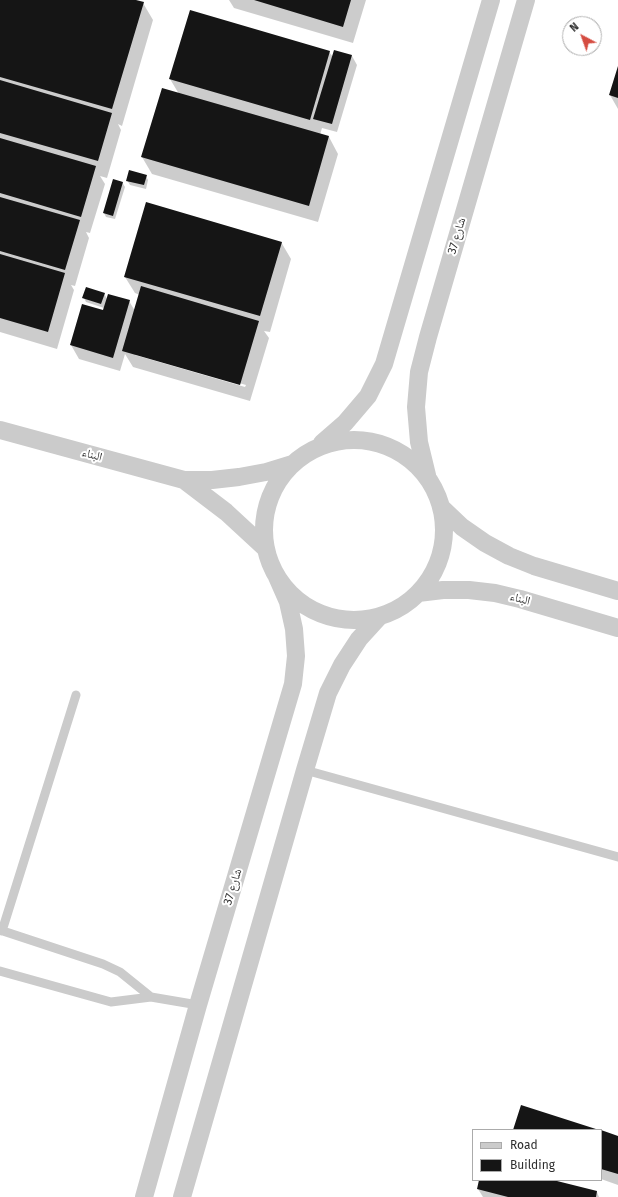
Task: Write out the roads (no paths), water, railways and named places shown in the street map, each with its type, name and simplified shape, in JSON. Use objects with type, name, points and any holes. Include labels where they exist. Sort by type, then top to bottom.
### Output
[{"type":"street","points":[[318,447],[345,423],[368,396],[384,364],[491,0]]},
{"type":"street","name":"شارع 37","points":[[427,476],[418,435],[416,407],[419,372],[526,0]]},
{"type":"street","name":"البناء","points":[[0,430],[184,480],[239,478],[293,464]]},
{"type":"street","points":[[352,439],[370,440],[380,443],[402,452],[415,463],[427,476],[436,491],[442,508],[444,527],[443,545],[438,563],[429,579],[418,593],[407,603],[380,616],[363,620],[346,620],[314,611],[295,598],[287,590],[277,577],[270,563],[265,548],[264,533],[268,503],[274,488],[282,475],[293,464],[305,454],[318,447],[335,441],[352,439]]},
{"type":"street","name":"البناء","points":[[184,480],[226,512],[265,548]]},
{"type":"street","points":[[442,508],[462,527],[485,543],[509,556],[534,566],[618,591]]},
{"type":"street","name":"شارع 37","points":[[144,1197],[198,1005],[293,684],[296,656],[294,629],[288,602],[277,577]]},
{"type":"street","name":"البناء","points":[[418,593],[450,590],[469,590],[495,593],[618,628]]},
{"type":"street","points":[[182,1197],[328,693],[342,665],[359,639],[380,616]]},
{"type":"lane","points":[[76,695],[1,931],[103,964],[120,972],[151,996]]},
{"type":"lane","points":[[305,770],[618,857]]},
{"type":"lane","points":[[0,971],[110,1002],[151,996],[198,1005]]}]
